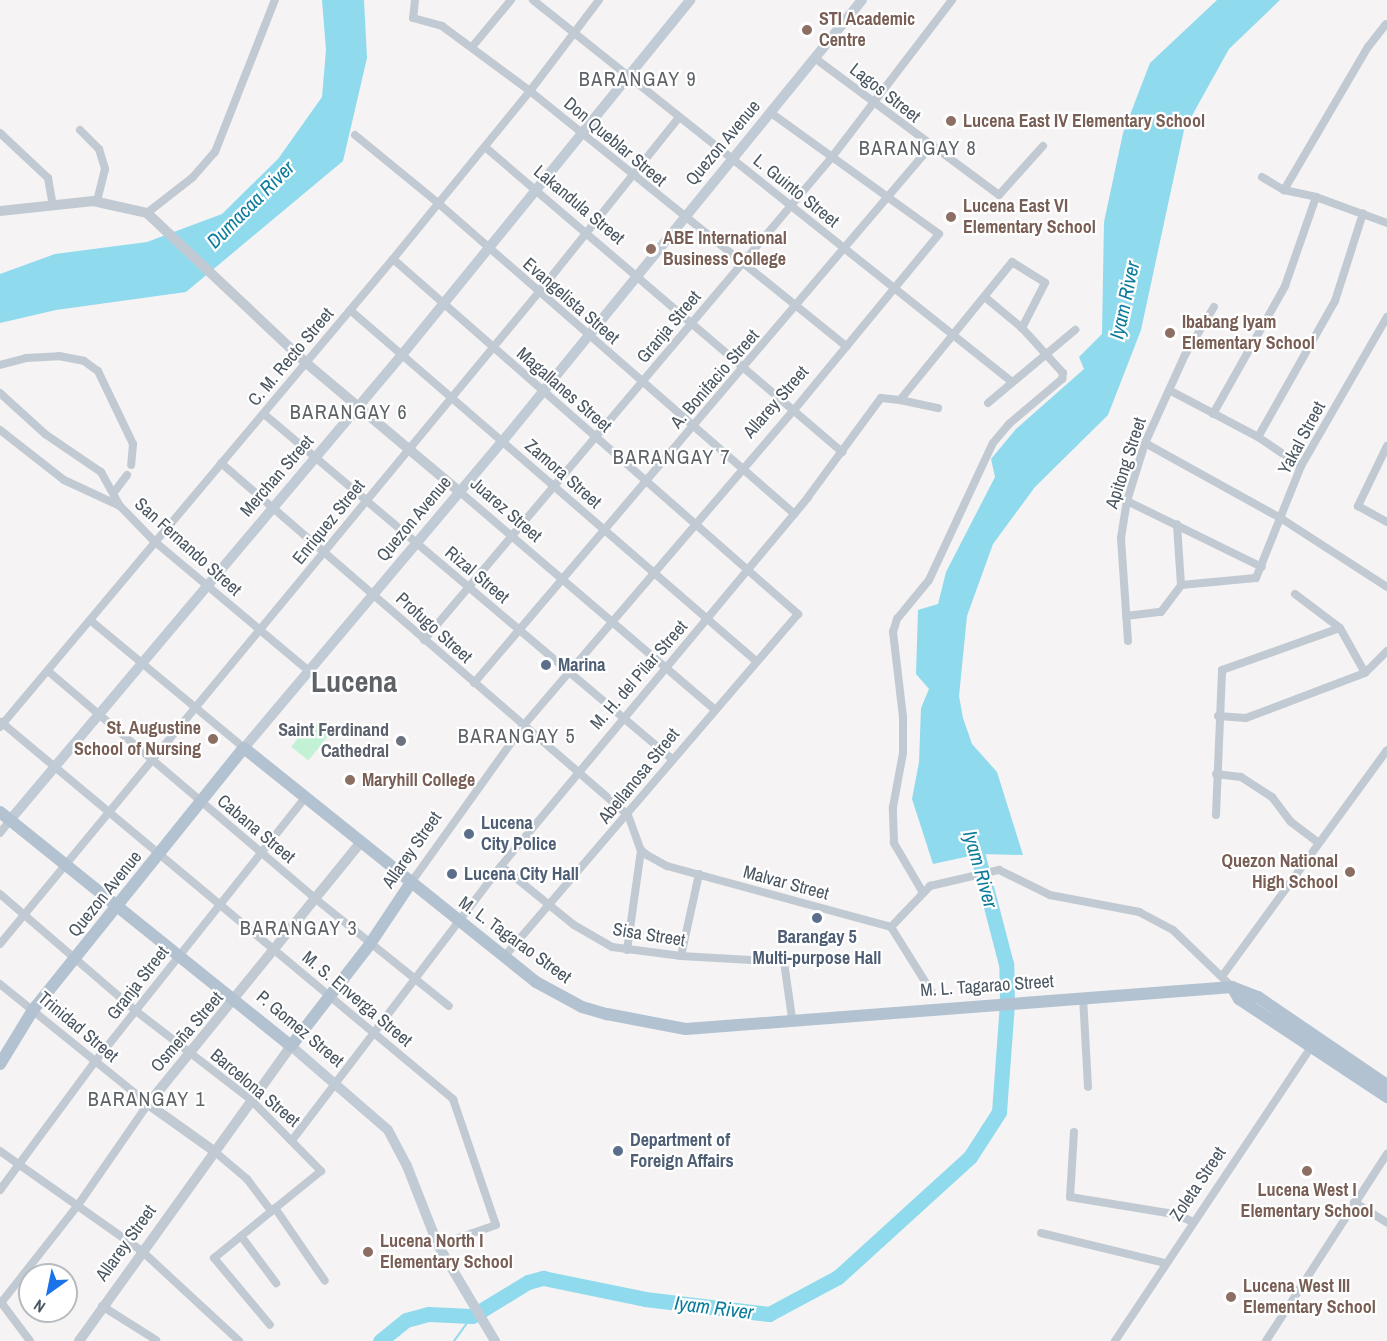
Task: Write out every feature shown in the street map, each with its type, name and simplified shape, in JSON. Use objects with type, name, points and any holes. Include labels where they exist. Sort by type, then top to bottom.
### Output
[{"type":"main road","name":"Merchan Street","points":[[10,820],[205,583],[316,458],[631,77],[690,0]]},
{"type":"main road","name":"Quezon Avenue","points":[[0,1064],[33,1010],[244,748],[502,442],[862,0]]},
{"type":"main road","name":"M. L. Tagarao Street","points":[[244,748],[410,884],[504,957],[568,1001],[607,1014],[686,1029],[792,1018],[1232,987],[1246,989],[1387,1086]]},
{"type":"main road","name":"P. Gomez Street","points":[[0,812],[236,1000],[337,1084],[393,1138],[438,1245],[495,1341]]},
{"type":"main road","name":"Allarey Street","points":[[291,1046],[370,944],[410,884]]},
{"type":"main road","points":[[1232,987],[1239,999],[1387,1097]]},
{"type":"street","points":[[0,211],[97,202],[147,213],[193,177],[215,152],[275,0]]},
{"type":"street","name":"Don Queblar Street","points":[[415,0],[413,18],[442,26],[472,47],[584,133],[631,176],[847,347]]},
{"type":"street","points":[[472,47],[511,0]]},
{"type":"street","name":"L. Guinto Street","points":[[533,0],[843,248],[955,334],[1012,382]]},
{"type":"street","name":"C. M. Recto Street","points":[[1,724],[393,259],[530,91],[599,0]]},
{"type":"street","name":"Granja Street","points":[[424,640],[597,439],[832,157],[952,0]]},
{"type":"street","points":[[1284,190],[1368,47],[1386,24]]},
{"type":"street","name":"Lagos Street","points":[[816,59],[930,147],[999,195],[1043,146]]},
{"type":"street","points":[[771,113],[888,197]]},
{"type":"street","name":"Enriquez Street","points":[[0,944],[493,349],[679,117]]},
{"type":"street","points":[[80,130],[99,149],[105,169],[97,202]]},
{"type":"street","points":[[0,133],[48,178],[54,205]]},
{"type":"street","name":"Evangelista Street","points":[[355,135],[438,203],[741,471],[794,514]]},
{"type":"street","name":"Lakandula Street","points":[[485,147],[588,231],[842,452]]},
{"type":"street","name":"A. Bonifacio Street","points":[[474,683],[797,307],[843,248],[930,147]]},
{"type":"street","points":[[1262,177],[1284,190],[1316,197],[1387,223]]},
{"type":"street","name":"Allarey Street","points":[[410,884],[523,726],[794,410],[939,234],[888,197]]},
{"type":"street","points":[[1213,414],[1285,286],[1316,197]]},
{"type":"street","name":"Juarez Street","points":[[147,213],[305,362],[714,709]]},
{"type":"street","points":[[1258,437],[1335,301],[1363,213]]},
{"type":"street","name":"Magallanes Street","points":[[393,259],[798,614]]},
{"type":"street","points":[[938,408],[900,400],[986,298],[1012,262],[1045,284],[1022,328]]},
{"type":"street","points":[[922,891],[894,843],[893,807],[903,753],[903,717],[893,632],[897,619],[929,580],[993,443],[1009,424],[1062,379],[1063,373],[1022,328],[986,298]]},
{"type":"street","name":"Apitong Street","points":[[1128,641],[1121,538],[1127,501],[1145,443],[1169,390],[1214,307]]},
{"type":"street","name":"Zamora Street","points":[[350,310],[400,356],[756,661]]},
{"type":"street","name":"Yakal Street","points":[[1182,585],[1256,578],[1282,519],[1301,466],[1387,317]]},
{"type":"street","points":[[988,403],[1075,330]]},
{"type":"street","points":[[0,365],[26,358],[59,356],[84,361],[98,371],[134,444],[132,465]]},
{"type":"street","points":[[1169,390],[1258,437],[1301,466]]},
{"type":"street","name":"San Fernando Street","points":[[0,393],[45,434],[101,472],[115,491],[120,506],[154,541],[258,631],[310,672]]},
{"type":"street","name":"M. H. del Pilar Street","points":[[293,1139],[376,1034],[501,866],[577,771],[794,514],[881,398],[900,400]]},
{"type":"street","name":"Rizal Street","points":[[264,414],[672,759]]},
{"type":"street","points":[[0,430],[64,480],[120,506]]},
{"type":"street","points":[[1145,443],[1282,519],[1387,587]]},
{"type":"street","points":[[1387,446],[1358,506],[1387,522]]},
{"type":"street","name":"Profugo Street","points":[[221,463],[628,815]]},
{"type":"street","points":[[115,491],[128,475]]},
{"type":"street","points":[[1127,501],[1262,567]]},
{"type":"street","points":[[1126,616],[1161,612],[1182,585],[1177,524]]},
{"type":"street","points":[[1295,594],[1340,628],[1365,673]]},
{"type":"street","name":"Abellanosa Street","points":[[504,957],[628,815],[714,709],[798,614]]},
{"type":"street","name":"M. L. Tagarao Street","points":[[90,620],[244,748]]},
{"type":"street","points":[[1216,815],[1218,716],[1222,670],[1340,628]]},
{"type":"street","points":[[1218,716],[1246,718],[1365,673],[1387,651]]},
{"type":"street","name":"Cabana Street","points":[[48,670],[317,900],[450,1006]]},
{"type":"street","name":"M. S. Enverga Street","points":[[1,724],[453,1099],[496,1225],[438,1245]]},
{"type":"street","points":[[1223,975],[1387,750]]},
{"type":"street","points":[[1216,774],[1241,777],[1272,797],[1291,822],[1318,842]]},
{"type":"street","name":"Granja Street","points":[[0,1190],[94,1063],[305,798]]},
{"type":"street","points":[[627,950],[640,850],[628,815]]},
{"type":"street","name":"Merchan Street","points":[[0,833],[10,820]]},
{"type":"street","name":"Osmeña Street","points":[[1,1302],[78,1205],[148,1104],[188,1053],[236,1000],[360,843]]},
{"type":"street","name":"Malvar Street","points":[[640,850],[667,866],[891,927]]},
{"type":"street","name":"Sisa Street","points":[[501,866],[595,939],[627,950],[783,963],[792,1018]]},
{"type":"street","points":[[931,991],[891,927],[922,891],[956,878],[994,870],[1012,874],[1050,895],[1139,912],[1173,930],[1223,975],[1232,987]]},
{"type":"street","points":[[681,956],[699,874]]},
{"type":"street","name":"Barcelona Street","points":[[0,894],[136,1011],[251,1100],[293,1139],[321,1171],[273,1209]]},
{"type":"street","name":"Trinidad Street","points":[[0,984],[94,1063],[214,1151],[247,1179],[273,1209],[324,1281]]},
{"type":"street","points":[[1083,997],[1088,1087]]},
{"type":"street","name":"Allarey Street","points":[[79,1341],[291,1046]]},
{"type":"street","name":"Zoleta Street","points":[[1114,1341],[1191,1221],[1311,1047]]},
{"type":"street","points":[[1074,1132],[1070,1197],[1174,1214],[1191,1221]]},
{"type":"street","points":[[0,1151],[143,1252],[239,1339]]},
{"type":"street","points":[[1266,1341],[1387,1154]]},
{"type":"street","points":[[1354,1202],[1387,1223]]},
{"type":"street","points":[[270,1325],[214,1258],[273,1209]]},
{"type":"street","points":[[1041,1233],[1165,1263]]},
{"type":"street","points":[[241,1236],[276,1283]]},
{"type":"street","points":[[1,1302],[30,1341]]},
{"type":"street","points":[[102,1306],[156,1340]]},
{"type":"green space","points":[[312,721],[329,735],[308,760],[291,747]]},
{"type":"water","name":"Dumacaa River","points":[[322,0],[364,0],[367,58],[343,161],[186,292],[56,310],[0,323],[0,274],[55,254],[147,242],[222,214],[278,159],[322,97],[326,50]]},
{"type":"water","points":[[1217,0],[1280,0],[1229,49],[1184,130],[1141,330],[1108,415],[1035,487],[993,544],[967,616],[959,696],[963,718],[972,744],[997,772],[1023,855],[979,854],[933,864],[912,799],[919,762],[921,708],[929,689],[916,674],[918,610],[938,604],[946,572],[995,477],[991,459],[1016,429],[1084,369],[1079,357],[1102,334],[1104,222],[1123,133],[1150,63]]},
{"type":"waterway","name":"Iyam River","points":[[380,1341],[406,1320],[428,1314],[472,1316],[528,1282],[543,1278],[645,1299],[769,1314],[838,1277],[970,1157],[999,1112],[1007,1003],[1006,964],[973,837]]},
{"type":"waterway","points":[[454,1341],[472,1316]]},
{"type":"place","name":"STI Academic Centre","points":[[807,30]]},
{"type":"place","name":"Lucena East IV Elementary School","points":[[951,121]]},
{"type":"place","name":"Lucena East VI Elementary School","points":[[951,217]]},
{"type":"place","name":"ABE International Business College","points":[[651,249]]},
{"type":"place","name":"Ibabang Iyam Elementary School","points":[[1170,333]]},
{"type":"place","name":"Marina","points":[[546,665]]},
{"type":"place","name":"St. Augustine School of Nursing","points":[[213,739]]},
{"type":"place","name":"Saint Ferdinand Cathedral","points":[[401,741]]},
{"type":"place","name":"Maryhill College","points":[[350,780]]},
{"type":"place","name":"Lucena City Police","points":[[469,834]]},
{"type":"place","name":"Quezon National High School","points":[[1350,872]]},
{"type":"place","name":"Lucena City Hall","points":[[452,874]]},
{"type":"place","name":"Barangay 5 Multi-purpose Hall","points":[[817,918]]},
{"type":"place","name":"Department of Foreign Affairs","points":[[618,1151]]},
{"type":"place","name":"Lucena West I Elementary School","points":[[1307,1171]]},
{"type":"place","name":"Lucena North I Elementary School","points":[[368,1252]]},
{"type":"place","name":"Lucena West III Elementary School","points":[[1231,1297]]},
{"type":"district","name":"BARANGAY 9","points":[[638,78]]},
{"type":"district","name":"BARANGAY 8","points":[[918,147]]},
{"type":"district","name":"BARANGAY 6","points":[[349,411]]},
{"type":"district","name":"BARANGAY 7","points":[[672,456]]},
{"type":"district","name":"Lucena","points":[[354,681]]},
{"type":"district","name":"BARANGAY 5","points":[[517,735]]},
{"type":"district","name":"BARANGAY 3","points":[[299,927]]},
{"type":"district","name":"BARANGAY 1","points":[[147,1098]]}]
